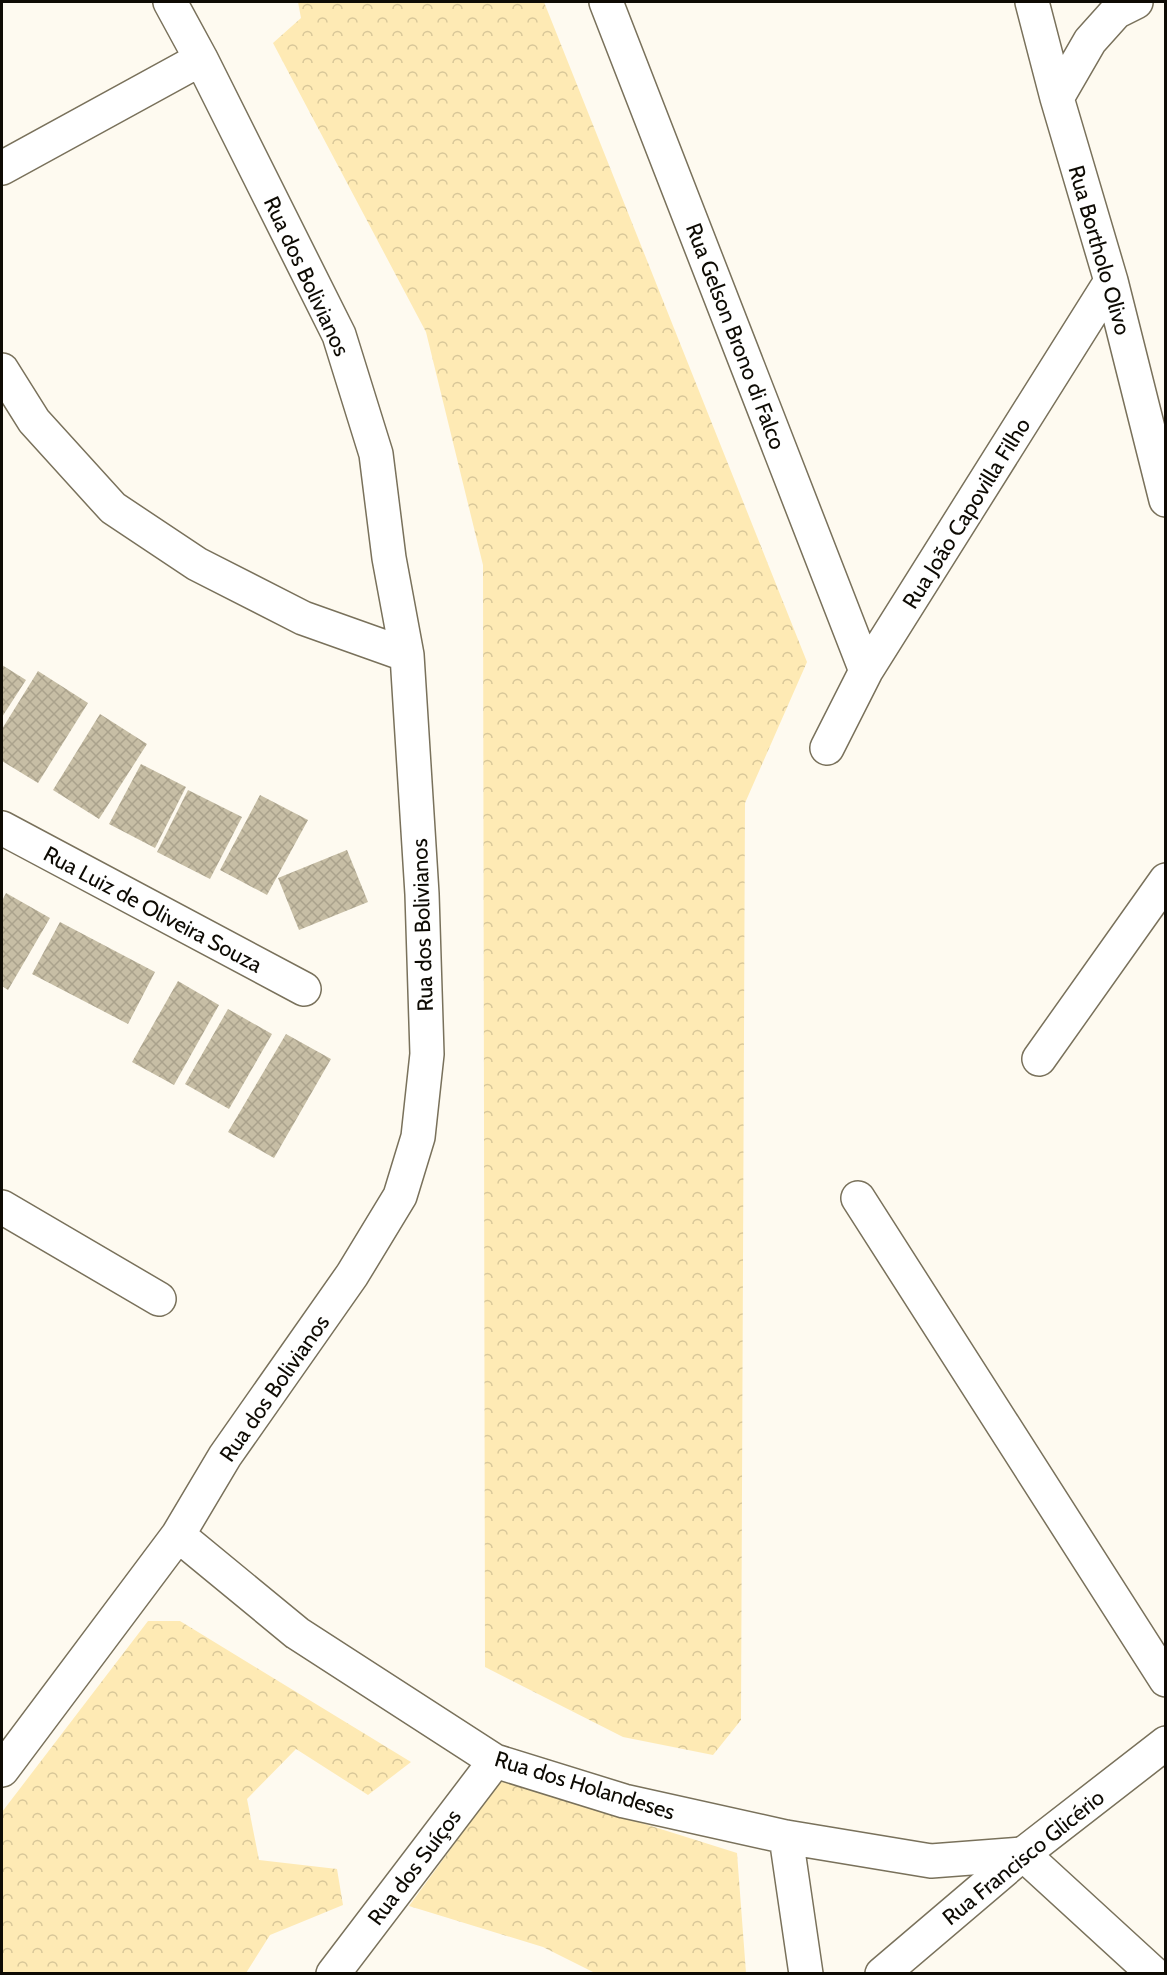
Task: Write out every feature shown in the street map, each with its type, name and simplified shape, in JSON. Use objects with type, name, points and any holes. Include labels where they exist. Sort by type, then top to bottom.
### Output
[{"type":"street","name":"Rua dos Bolivianos","points":[[2,1770],[178,1535],[225,1456],[358,1265],[400,1196],[418,1137],[427,1054],[423,894],[407,655],[389,558],[376,454],[339,334],[170,2]]},
{"type":"street","name":"Rua Gelson Brono di Falco","points":[[606,2],[866,671]]},
{"type":"street","name":"Rua Bortholo Olivo","points":[[1032,2],[1057,98],[1111,281],[1166,500]]},
{"type":"street","points":[[1057,98],[1090,41],[1116,12],[1136,2]]},
{"type":"street","points":[[2,168],[201,59]]},
{"type":"street","name":"Rua João Capovilla Filho","points":[[827,748],[866,671],[1111,281]]},
{"type":"street","points":[[2,370],[34,421],[113,508],[197,564],[303,618],[407,655]]},
{"type":"street","name":"Rua Luiz de Oliveira Souza","points":[[2,828],[304,989]]},
{"type":"street","points":[[1039,1059],[1166,880]]},
{"type":"street","points":[[858,1198],[1166,1680]]},
{"type":"street","points":[[2,1207],[159,1299]]},
{"type":"street","name":"Rua dos Holandeses","points":[[178,1535],[297,1633],[495,1761],[624,1801],[786,1837],[931,1861],[1023,1854]]},
{"type":"street","name":"Rua Francisco Glicério","points":[[882,1974],[1023,1854],[1166,1743]]},
{"type":"street","name":"Rua dos Suíços","points":[[333,1974],[495,1761]]},
{"type":"street","points":[[786,1837],[806,1974]]},
{"type":"street","points":[[1023,1854],[1154,1974]]},
{"type":"green space","points":[[298,2],[544,2],[807,662],[745,803],[741,1720],[713,1755],[623,1737],[485,1667],[483,565],[426,332],[273,43],[301,18]]},
{"type":"green space","points":[[148,1621],[180,1621],[411,1762],[368,1795],[296,1749],[247,1799],[259,1860],[337,1869],[343,1905],[270,1935],[246,1973],[2,1973],[2,1812]]},
{"type":"green space","points":[[502,1779],[737,1853],[746,1973],[595,1973],[543,1947],[409,1906]]},
{"type":"building","points":[[2,665],[26,680],[2,717]]},
{"type":"building","points":[[38,671],[88,703],[38,783],[2,761],[2,729]]},
{"type":"building","points":[[100,714],[147,744],[99,819],[53,790]]},
{"type":"building","points":[[141,764],[186,787],[155,848],[109,824]]},
{"type":"building","points":[[188,790],[242,817],[210,879],[157,852]]},
{"type":"building","points":[[260,795],[308,820],[267,895],[220,870]]},
{"type":"building","points":[[347,850],[368,902],[299,930],[278,878]]},
{"type":"building","points":[[6,893],[50,918],[8,990],[2,986],[2,901]]},
{"type":"building","points":[[60,922],[155,972],[128,1024],[32,974]]},
{"type":"building","points":[[178,981],[219,1005],[174,1085],[132,1062]]},
{"type":"building","points":[[228,1009],[272,1034],[229,1109],[185,1084]]},
{"type":"building","points":[[286,1034],[331,1059],[274,1158],[228,1132]]}]
